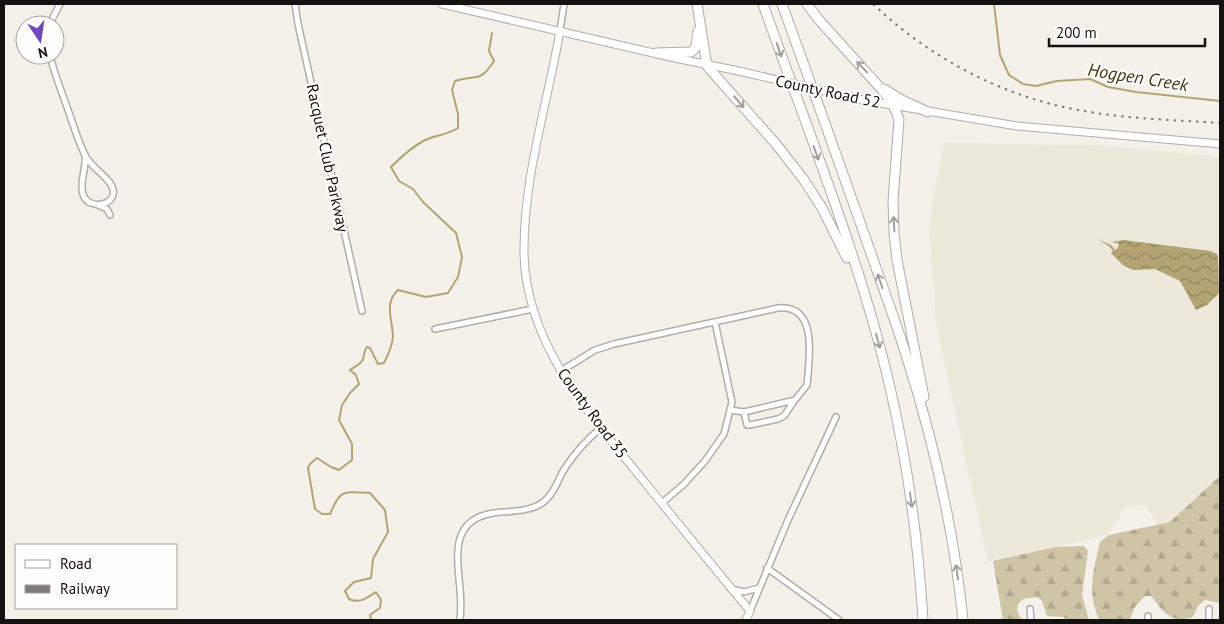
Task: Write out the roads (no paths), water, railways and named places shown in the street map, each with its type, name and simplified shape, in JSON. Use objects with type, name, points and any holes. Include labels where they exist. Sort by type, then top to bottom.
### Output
[{"type":"highway","points":[[656,53],[691,52],[696,47],[698,36],[696,4]]},
{"type":"highway","points":[[696,4],[707,66],[781,150],[809,187],[843,248],[873,323]]},
{"type":"highway","points":[[763,4],[850,250],[873,323],[894,404],[908,480],[919,563],[923,620]]},
{"type":"highway","points":[[782,4],[906,356],[923,412],[943,496]]},
{"type":"highway","points":[[807,4],[876,83],[893,105],[899,119],[893,201],[897,260],[953,544],[964,620]]},
{"type":"highway","points":[[876,83],[902,100],[928,112]]},
{"type":"street","name":"Racquet Club Parkway","points":[[295,4],[362,312]]},
{"type":"street","name":"County Road 52","points":[[442,4],[707,66],[734,70],[928,112],[1017,126],[1220,144]]},
{"type":"street","points":[[560,31],[564,4]]},
{"type":"street","name":"County Road 35","points":[[560,31],[536,142],[526,211],[525,264],[533,309],[548,348],[576,395],[750,611]]},
{"type":"street","points":[[54,65],[85,155],[83,195],[90,202],[107,209],[110,215]]},
{"type":"street","points":[[85,155],[98,171],[111,182],[114,190],[110,201],[98,205]]},
{"type":"street","points":[[561,371],[595,350],[614,344],[784,307],[793,309],[807,325],[810,348],[807,385],[784,416],[778,419],[750,425],[747,424],[744,412]]},
{"type":"street","points":[[435,329],[533,309]]},
{"type":"street","points":[[662,503],[684,484],[705,461],[724,434],[732,402],[716,322]]},
{"type":"street","points":[[730,410],[744,412],[795,400]]},
{"type":"street","points":[[746,620],[788,520],[836,417]]},
{"type":"street","points":[[460,620],[458,548],[466,526],[473,520],[488,514],[542,504],[575,455],[601,428]]},
{"type":"street","points":[[767,568],[839,620]]},
{"type":"street","points":[[731,588],[749,592],[759,588]]},
{"type":"street","points":[[1030,609],[1031,620]]},
{"type":"street","points":[[1209,609],[1210,620]]},
{"type":"water","points":[[1097,239],[1111,245],[1115,250],[1119,244],[1112,242],[1123,240],[1211,251],[1217,254],[1218,258],[1219,293],[1207,305],[1196,310],[1180,281],[1155,269],[1133,270],[1123,265],[1111,253],[1113,251],[1109,246]]},
{"type":"waterway","name":"Hogpen Creek","points":[[994,4],[1000,55],[1009,75],[1023,84],[1036,86],[1057,81],[1090,79],[1108,87],[1136,92],[1220,101]]},
{"type":"waterway","name":"Hogpen Creek","points":[[371,620],[370,615],[380,608],[381,600],[376,592],[360,601],[356,601],[349,599],[345,591],[354,582],[371,578],[373,559],[388,532],[385,510],[370,493],[348,492],[340,496],[330,514],[322,514],[315,509],[308,468],[317,458],[339,470],[352,460],[352,444],[339,420],[342,405],[359,384],[356,375],[350,370],[361,362],[367,347],[370,348],[378,364],[384,363],[393,339],[390,306],[394,295],[398,290],[426,297],[448,293],[458,277],[462,257],[456,233],[423,202],[413,189],[399,181],[391,167],[420,143],[458,128],[458,114],[452,90],[455,81],[481,76],[489,68],[494,61],[489,51],[492,33]]},
{"type":"railway","points":[[873,4],[895,24],[944,59],[998,86],[1026,97],[1101,114],[1220,123]]}]
